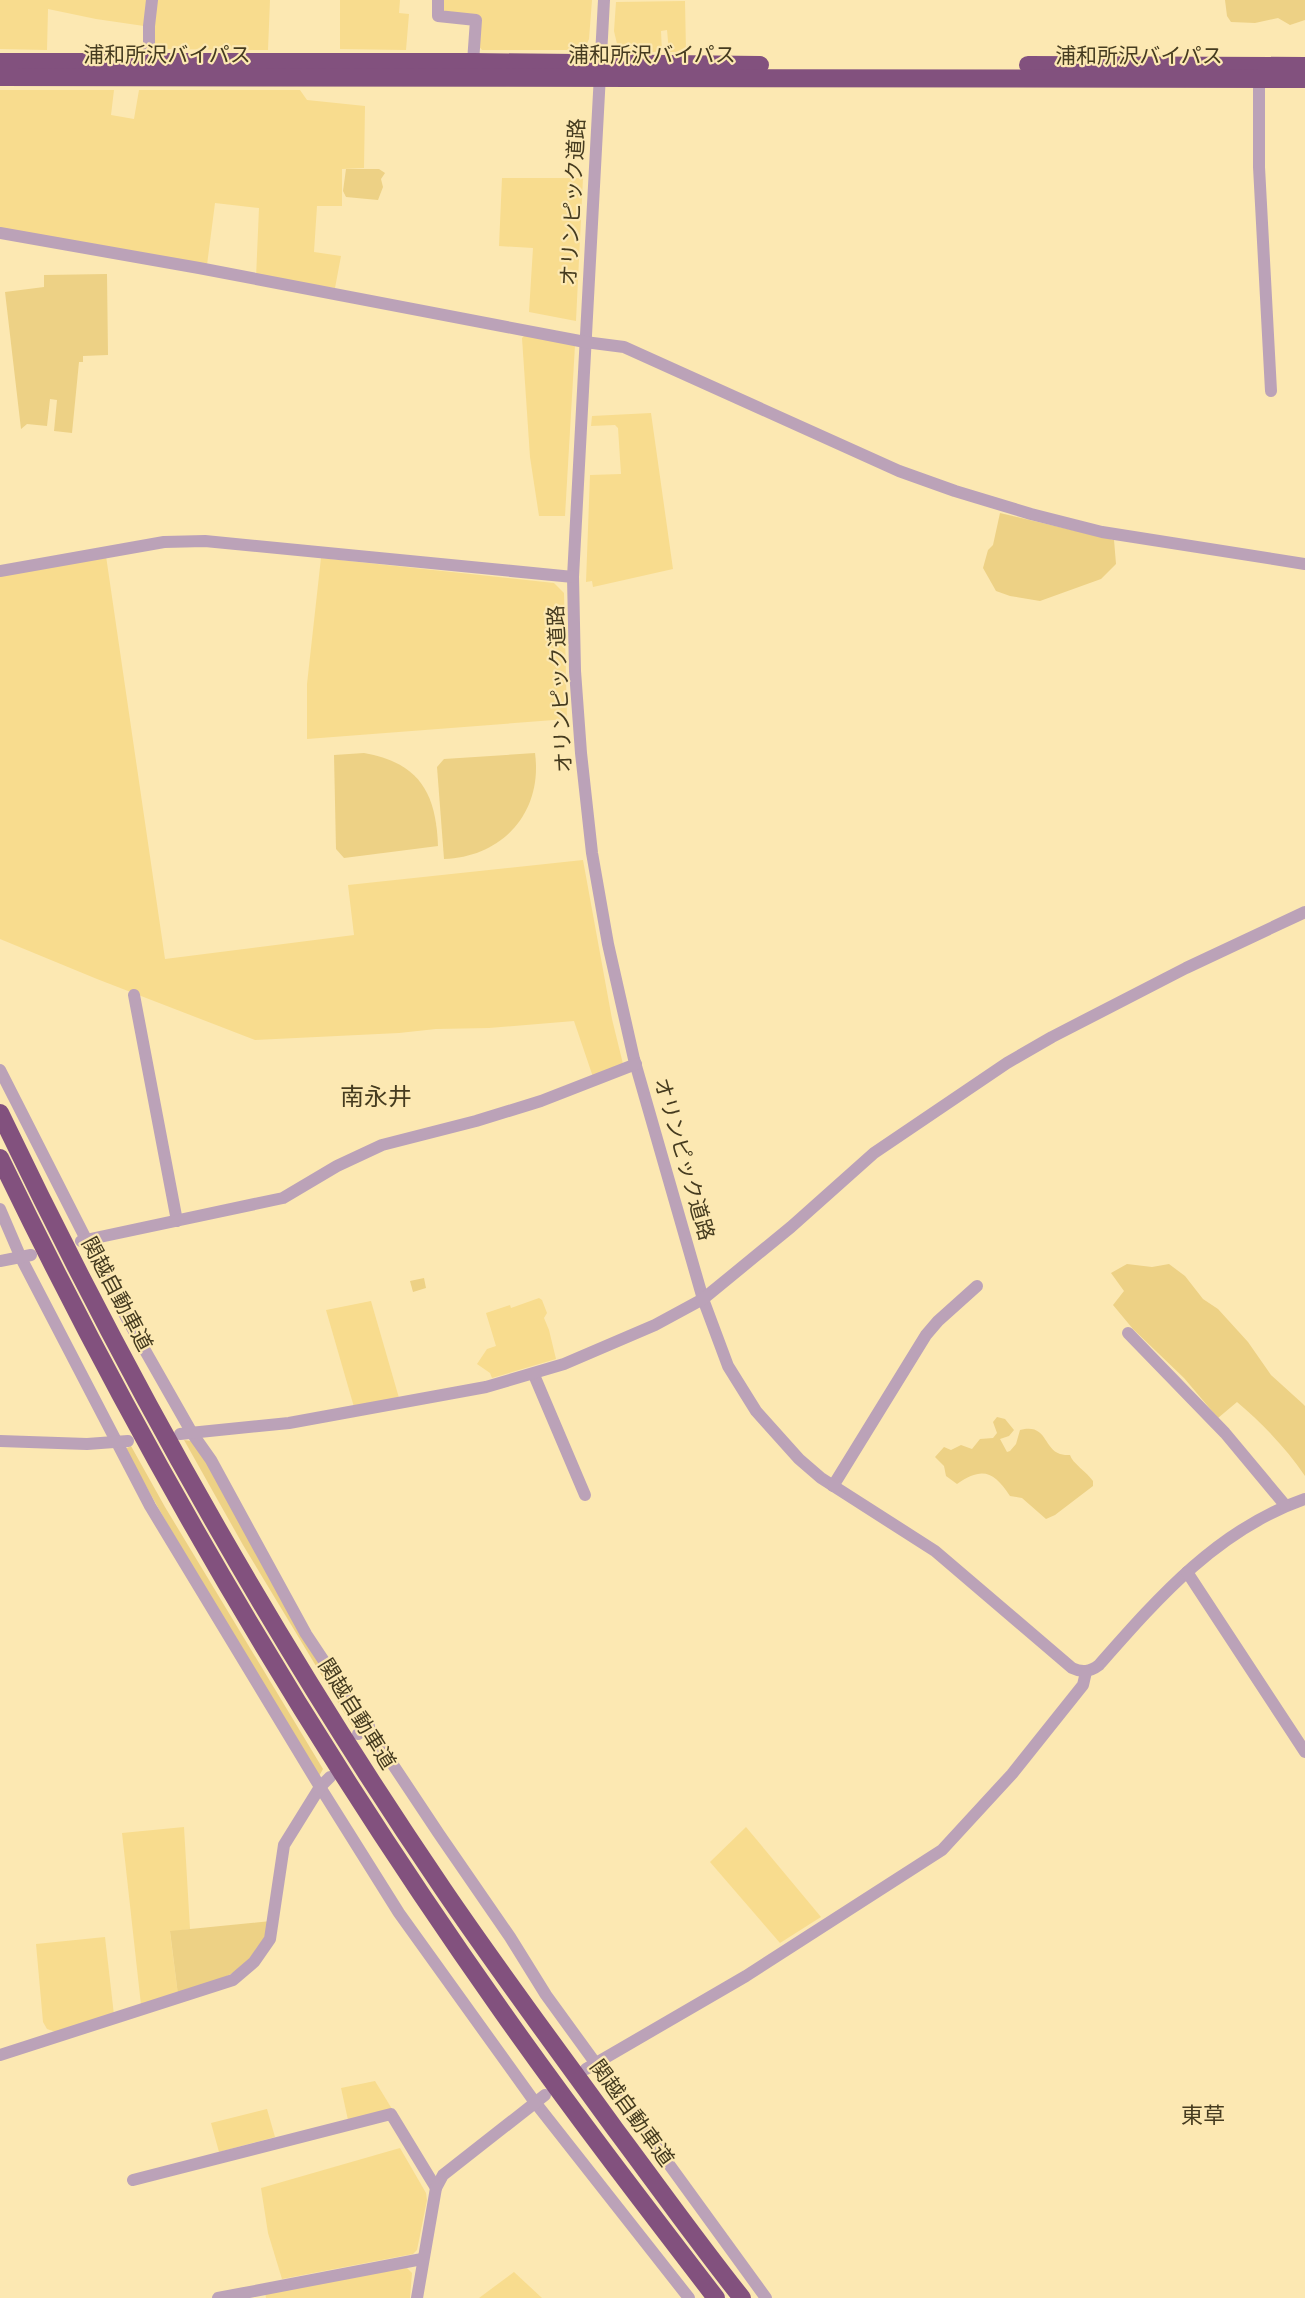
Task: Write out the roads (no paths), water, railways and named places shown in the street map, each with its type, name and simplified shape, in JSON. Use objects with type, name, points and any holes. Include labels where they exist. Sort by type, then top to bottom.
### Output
[{"type":"highway","name":"浦和所沢バイパス","points":[[0,62],[473,62],[600,71],[760,76],[1305,79]]},
{"type":"highway","name":"浦和所沢バイパス","points":[[0,76],[1305,66]]},
{"type":"highway","name":"関越自動車道","points":[[0,1113],[47,1209],[174,1449],[293,1653],[347,1740],[443,1889],[525,2006],[742,2298]]},
{"type":"highway","name":"関越自動車道","points":[[0,1158],[86,1330],[196,1532],[378,1829],[551,2080],[716,2298]]},
{"type":"street","points":[[149,62],[152,0]]},
{"type":"street","points":[[438,0],[438,16],[476,20],[473,62]]},
{"type":"street","name":"オリンピック道路","points":[[604,0],[573,578],[575,671],[580,741],[592,853],[608,944],[636,1064],[703,1299],[728,1366],[741,1390],[782,1441],[805,1464],[833,1486],[876,1511],[935,1551],[1072,1668],[1086,1672]]},
{"type":"street","points":[[1259,79],[1258,167],[1271,391]]},
{"type":"street","points":[[0,233],[199,268],[585,342],[624,347],[898,471],[955,490],[1031,514],[1102,532],[1305,564]]},
{"type":"street","points":[[0,571],[140,545],[205,541],[573,578]]},
{"type":"street","points":[[186,1433],[289,1423],[486,1387],[534,1375],[595,1352],[703,1299],[791,1227],[874,1153],[1007,1063],[1052,1037],[1186,968],[1305,912]]},
{"type":"street","points":[[134,996],[177,1221]]},
{"type":"street","points":[[84,1241],[283,1198],[337,1166],[382,1145],[476,1121],[530,1104],[636,1064]]},
{"type":"street","points":[[0,1070],[84,1241],[186,1433],[211,1460],[306,1634],[510,1937],[591,2066],[766,2298]]},
{"type":"street","points":[[0,1209],[123,1441],[145,1497],[399,1913],[689,2298]]},
{"type":"street","points":[[0,1261],[26,1256]]},
{"type":"street","points":[[833,1486],[926,1335],[977,1286]]},
{"type":"street","points":[[1128,1332],[1225,1433],[1285,1505]]},
{"type":"street","points":[[534,1375],[585,1496]]},
{"type":"street","points":[[0,1441],[51,1443],[123,1441]]},
{"type":"street","points":[[591,2066],[746,1976],[942,1850],[1012,1774],[1083,1685],[1086,1672],[1099,1665],[1187,1572],[1246,1526],[1285,1505],[1305,1498]]},
{"type":"street","points":[[1187,1572],[1259,1678],[1305,1752]]},
{"type":"street","points":[[358,1734],[369,1725]]},
{"type":"street","points":[[0,2055],[233,1980],[244,1972],[270,1939],[284,1845],[320,1787],[330,1777]]},
{"type":"street","points":[[417,2298],[436,2188],[443,2175],[539,2098]]},
{"type":"street","points":[[133,2180],[391,2114],[436,2188]]},
{"type":"street","points":[[219,2298],[422,2259]]},
{"type":"district","name":"南永井","points":[[376,1097]]},
{"type":"district","name":"東草","points":[[1203,2115]]}]
